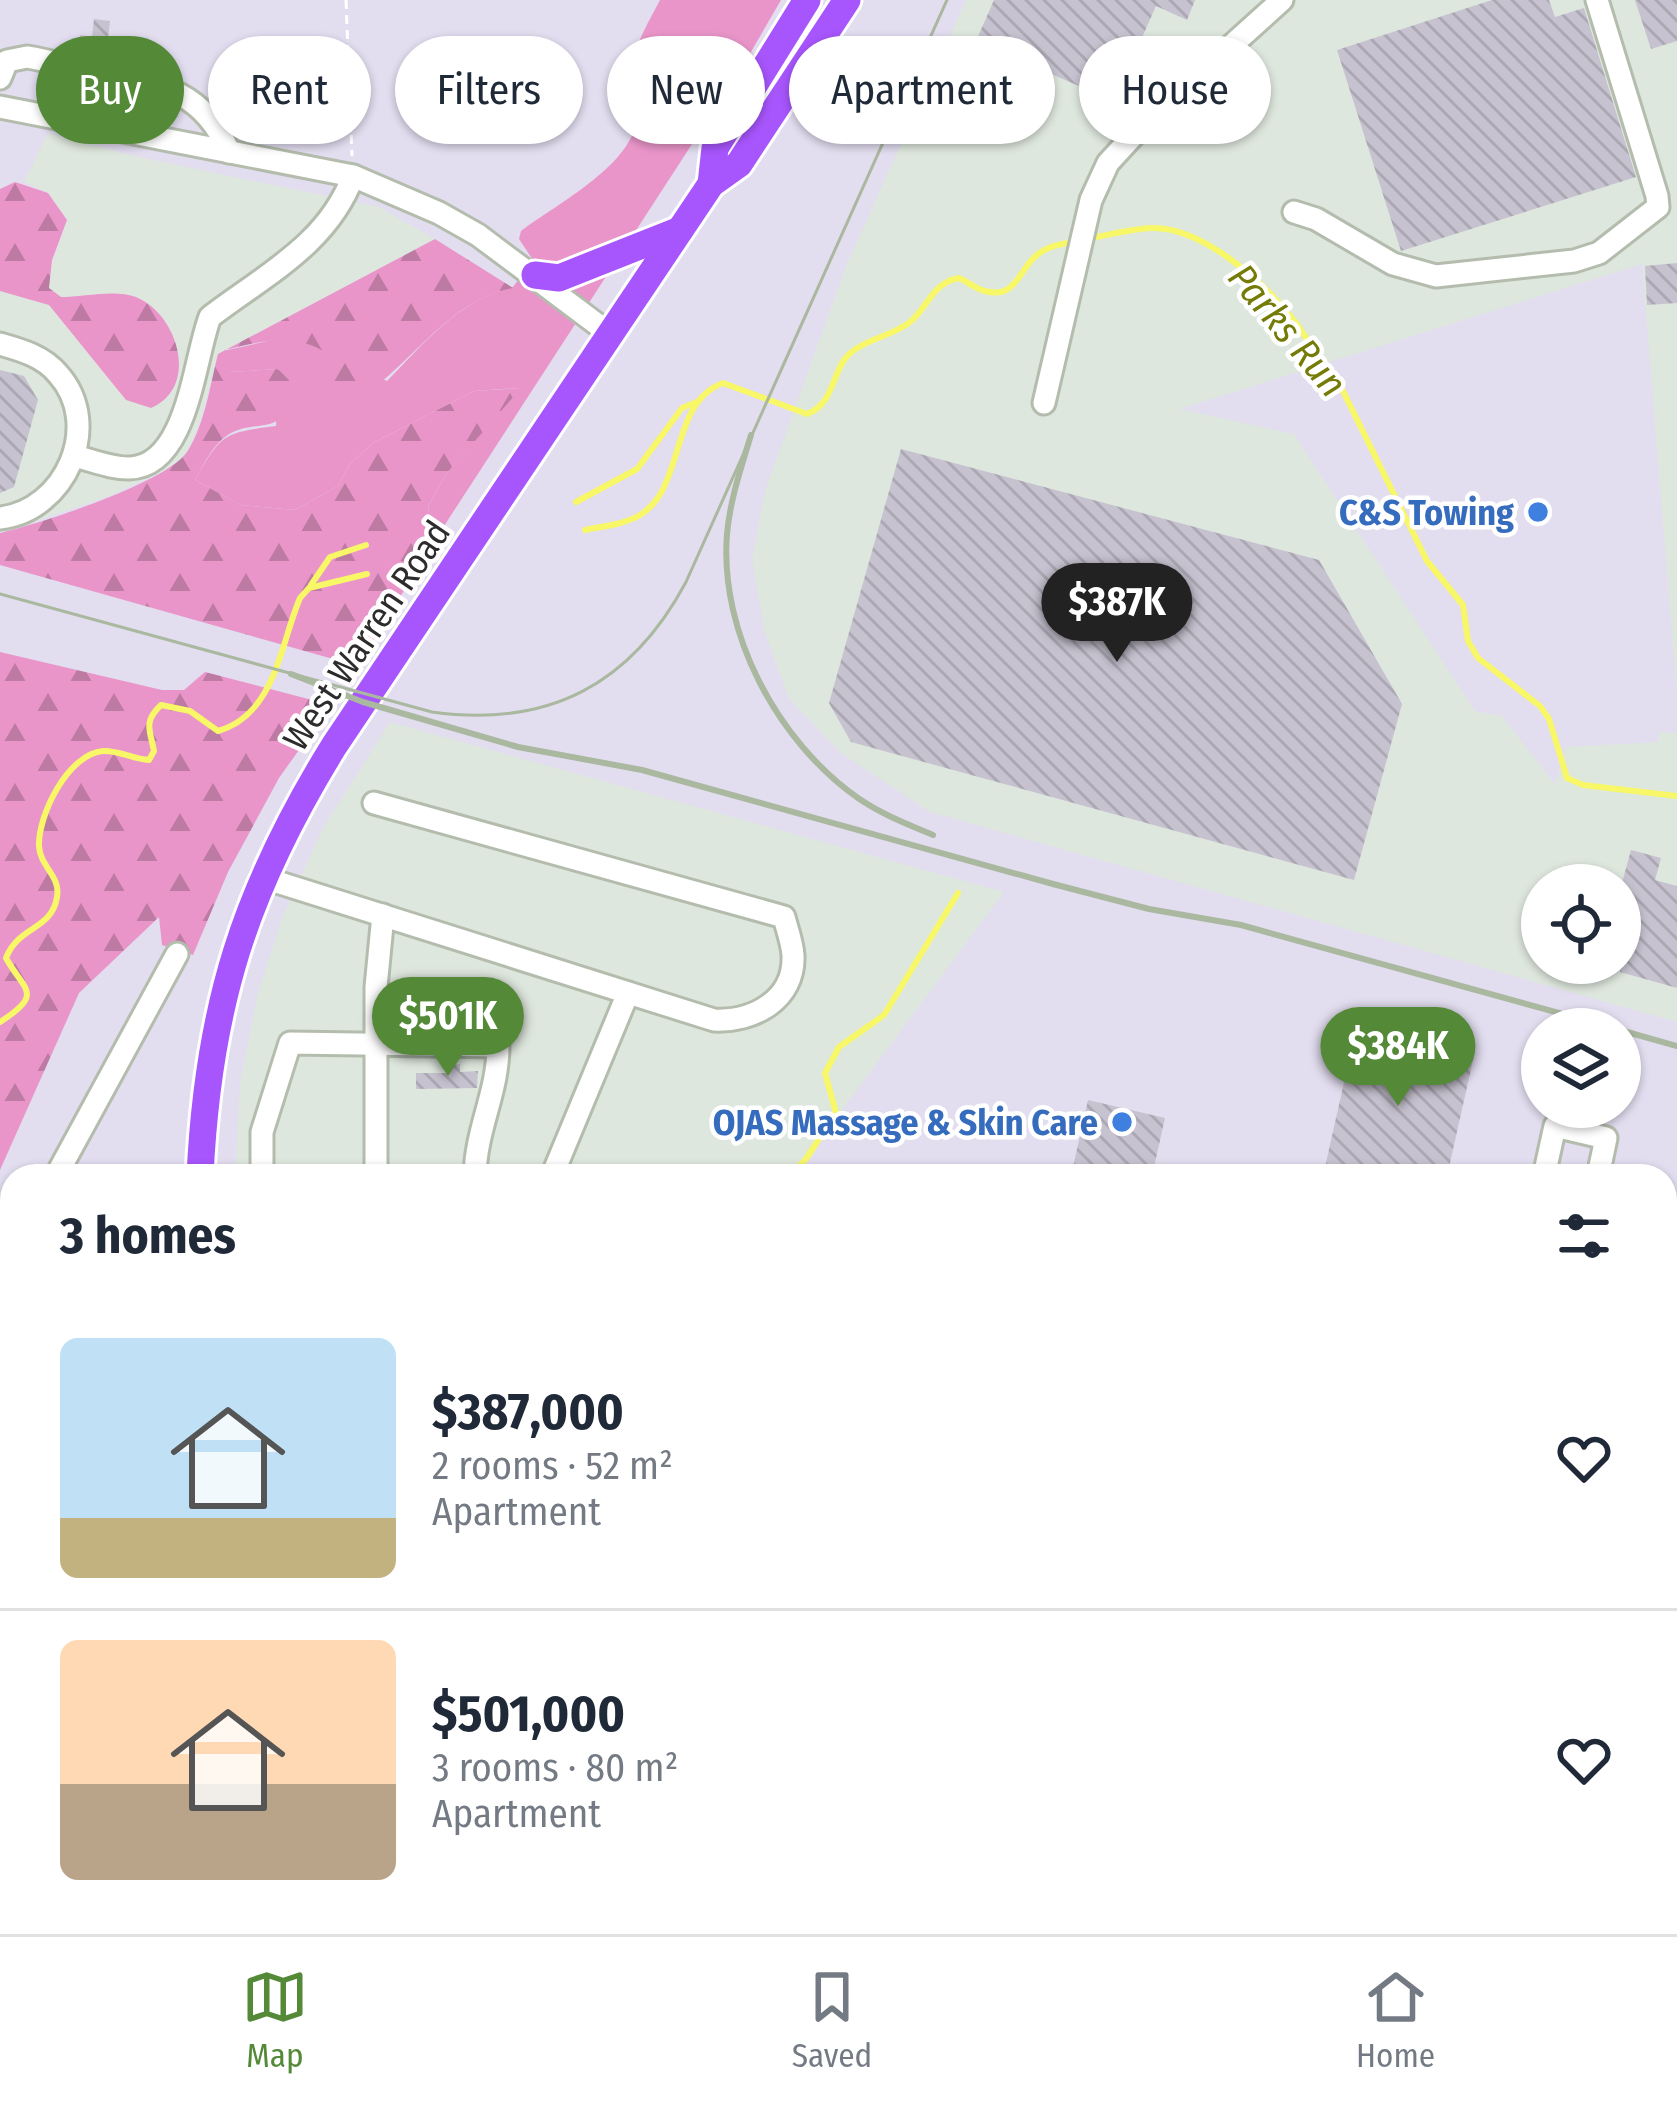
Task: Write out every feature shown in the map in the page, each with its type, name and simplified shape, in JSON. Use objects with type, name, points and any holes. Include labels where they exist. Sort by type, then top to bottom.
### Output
[{"type":"main road","name":"West Warren Road","points":[[711,184],[715,148],[807,0]]},
{"type":"main road","name":"West Warren Road","points":[[201,1164],[207,1082],[221,999],[261,877],[334,746],[711,184],[739,164],[847,0]]},
{"type":"main road","points":[[535,275],[559,278],[573,274],[680,230]]},
{"type":"street","points":[[1044,404],[1098,181],[1119,149],[1282,0]]},
{"type":"street","points":[[1294,212],[1316,219],[1393,264],[1436,276],[1574,261],[1599,253],[1658,207],[1597,0]]},
{"type":"street","points":[[0,78],[7,61],[27,56],[160,86],[193,100],[218,124],[230,152]]},
{"type":"street","points":[[0,107],[353,176],[439,213],[535,275],[610,334]]},
{"type":"street","points":[[74,456],[132,469],[157,457],[184,416],[211,317],[295,259],[344,201],[353,176]]},
{"type":"street","points":[[0,344],[43,360],[62,376],[78,429],[74,456],[52,494],[34,507],[0,518]]},
{"type":"street","points":[[261,877],[714,1019],[757,1016],[774,1001],[792,968],[784,917],[374,803]]},
{"type":"street","points":[[376,1164],[375,1044],[383,915]]},
{"type":"street","points":[[63,1164],[177,954]]},
{"type":"street","points":[[557,1164],[628,993]]},
{"type":"street","points":[[262,1164],[262,1132],[290,1042],[498,1046],[498,1076],[479,1131],[476,1164]]},
{"type":"street","points":[[1547,1164],[1555,1126],[1606,1138],[1601,1164]]},
{"type":"path","points":[[346,0],[353,176]]},
{"type":"shaded area","points":[[966,0],[1677,0],[1677,697],[1642,264],[1180,409],[1294,434],[1475,711],[1502,716],[1555,784],[1566,747],[1658,742],[1660,732],[1677,733],[1677,1022],[1641,1012],[1641,1008],[1542,984],[1641,984],[1641,864],[1521,864],[1521,978],[930,812],[842,754],[789,699],[764,630],[752,560],[765,491],[846,266],[901,144],[1055,144],[1055,36],[950,36]]},
{"type":"shaded area","points":[[43,144],[89,144],[379,207],[435,239],[218,354],[200,423],[186,455],[160,473],[104,498],[0,533],[0,291],[49,305],[74,333],[133,295],[60,297],[48,287],[67,220],[48,193],[24,182]]},
{"type":"shaded area","points":[[390,722],[1004,892],[802,1164],[236,1164],[240,1084],[257,996],[283,916],[323,828]]},
{"type":"green space","points":[[660,0],[781,0],[760,36],[642,36]]},
{"type":"green space","points":[[627,144],[692,144],[433,543],[428,506],[447,473],[519,388],[474,391],[373,443],[349,465],[338,486],[295,510],[241,505],[195,480],[225,438],[276,426],[279,369],[230,372],[224,366],[223,351],[277,339],[302,339],[387,381],[460,312],[513,287],[533,260],[519,239],[521,231],[592,181]]},
{"type":"green space","points":[[15,182],[48,193],[67,220],[52,260],[49,288],[61,297],[109,293],[136,297],[163,319],[178,351],[179,368],[166,398],[151,408],[126,400],[49,305],[0,291],[0,189]]},
{"type":"green space","points":[[435,239],[513,288],[490,295],[449,320],[356,401],[337,398],[323,351],[311,345],[275,340],[227,349]]},
{"type":"green space","points":[[224,351],[224,365],[230,372],[278,369],[291,382],[294,409],[269,424],[225,437],[195,480],[241,505],[295,510],[338,486],[349,465],[373,443],[474,391],[521,388],[447,473],[428,506],[433,543],[358,666],[0,565],[0,533],[100,501],[175,464],[193,441],[218,354]]},
{"type":"green space","points":[[0,652],[162,690],[184,690],[205,672],[331,705],[279,778],[228,872],[193,955],[162,945],[159,917],[79,993],[0,1164]]},
{"type":"building","points":[[994,0],[1195,0],[1187,20],[1156,6],[1143,36],[1079,36],[1079,86],[1055,76],[1055,36],[978,36]]},
{"type":"building","points":[[1492,0],[1549,0],[1555,17],[1584,8],[1636,177],[1401,251],[1337,50]]},
{"type":"building","points":[[1635,0],[1677,0],[1677,41],[1651,49]]},
{"type":"building","points":[[94,19],[110,21],[108,36],[92,36]]},
{"type":"building","points":[[1677,263],[1677,303],[1647,305],[1645,266]]},
{"type":"building","points":[[0,370],[24,376],[38,400],[14,487],[0,493]]},
{"type":"building","points":[[901,449],[1319,560],[1402,704],[1354,880],[851,742],[829,703]]},
{"type":"building","points":[[1631,850],[1661,858],[1655,880],[1677,886],[1677,988],[1641,978],[1641,864],[1627,864]]},
{"type":"building","points":[[1356,1029],[1474,1056],[1450,1164],[1326,1164]]},
{"type":"building","points":[[460,1064],[460,1072],[478,1071],[477,1088],[416,1089],[416,1073],[446,1073],[446,1065]]},
{"type":"building","points":[[1088,1100],[1165,1118],[1155,1164],[1074,1164]]},
{"type":"waterway","name":"Parks Run","points":[[1087,239],[1151,228],[1171,230],[1212,247],[1268,292],[1335,375],[1427,561],[1463,605],[1468,641],[1478,658],[1540,706],[1549,719],[1567,778],[1583,785],[1677,796]]},
{"type":"waterway","name":"Parks Run","points":[[585,530],[633,518],[655,502],[685,426],[706,393],[723,383],[807,414],[826,398],[850,353],[910,322],[943,284],[959,278],[985,291],[1004,291],[1041,252],[1074,242]]},
{"type":"waterway","name":"Parks Run","points":[[576,502],[637,469],[682,408],[699,401]]},
{"type":"waterway","name":"Parks Run","points":[[311,585],[330,557],[366,545]]},
{"type":"waterway","name":"Parks Run","points":[[0,1022],[22,1004],[27,992],[6,958],[18,940],[49,916],[57,897],[56,883],[40,853],[40,833],[67,774],[90,755],[103,751],[149,760],[154,751],[150,721],[161,705],[190,711],[218,731],[237,723],[264,694],[300,598],[309,588],[367,574]]},
{"type":"waterway","points":[[801,1164],[836,1113],[825,1073],[839,1047],[884,1015],[958,893]]},
{"type":"tram line","points":[[0,594],[432,712],[513,713],[582,692],[639,648],[686,582],[947,0]]},
{"type":"railway","points":[[751,435],[731,509],[727,571],[733,609],[760,682],[779,716],[829,775],[876,809],[933,835]]},
{"type":"railway","points":[[291,674],[363,702],[518,747],[642,770],[1053,884],[1149,909],[1241,925],[1541,1008]]},
{"type":"railway","points":[[1641,1036],[1677,1046]]},
{"type":"place","name":"C&S Towing","points":[[1538,512]]},
{"type":"place","name":"OJAS Massage & Skin Care","points":[[1122,1122]]}]
